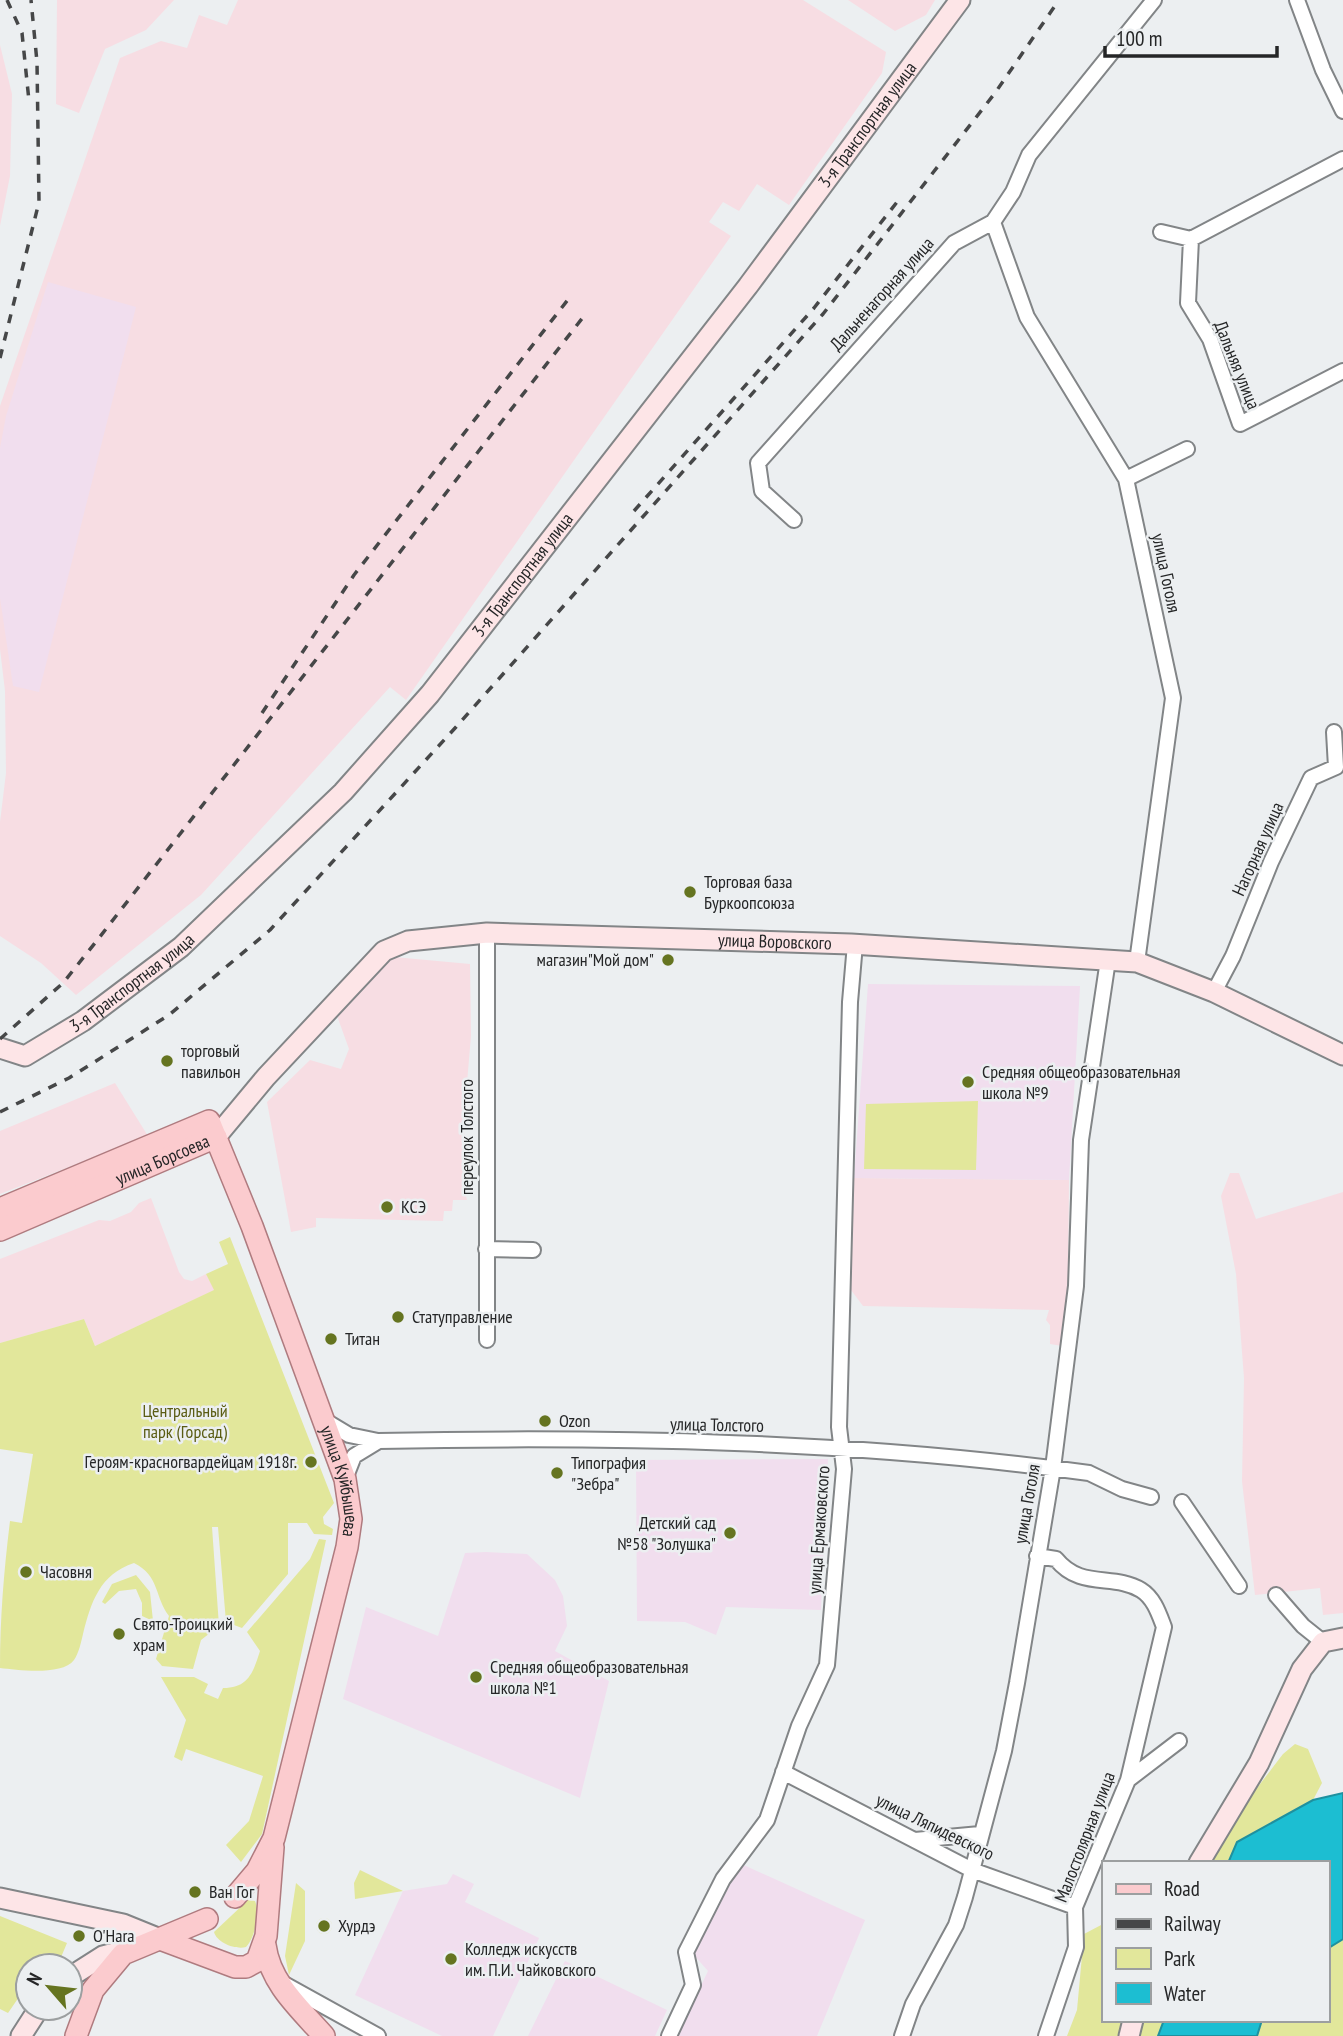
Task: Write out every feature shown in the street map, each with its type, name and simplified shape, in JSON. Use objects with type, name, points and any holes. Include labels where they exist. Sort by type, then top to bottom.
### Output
[{"type":"main road","name":"улица Борсоева","points":[[0,1209],[212,1129]]},
{"type":"main road","name":"улица Борсоева","points":[[0,1230],[212,1129]]},
{"type":"main road","name":"улица Куйбышева","points":[[212,1129],[324,1420],[345,1479],[351,1519],[347,1547],[274,1838],[265,1945],[268,1965],[276,1980]]},
{"type":"main road","name":"улица Куйбышева","points":[[110,1956],[207,1919],[235,1897],[257,1871],[274,1838]]},
{"type":"main road","points":[[235,1897],[253,1894],[267,1907]]},
{"type":"main road","points":[[207,1919],[205,1941],[220,1959]]},
{"type":"main road","points":[[160,1939],[220,1959],[235,1967],[246,1967],[257,1961],[265,1945]]},
{"type":"main road","points":[[76,2036],[87,2003],[110,1956]]},
{"type":"main road","points":[[276,1980],[324,2036]]},
{"type":"street","name":"3-я Транспортная улица","points":[[0,1048],[25,1056],[83,1021],[181,947],[343,792],[430,694],[696,352],[960,0]]},
{"type":"street","name":"Дальненагорная улица","points":[[794,520],[762,491],[758,463],[954,243],[993,222],[1013,192],[1029,155],[1154,0]]},
{"type":"street","points":[[1297,0],[1322,70],[1343,111]]},
{"type":"street","points":[[1161,232],[1191,239],[1343,159]]},
{"type":"street","name":"улица Гоголя","points":[[993,222],[1027,317],[1126,479],[1174,698],[1137,962]]},
{"type":"street","name":"Дальняя улица","points":[[1191,239],[1188,303],[1210,339],[1240,424],[1343,371]]},
{"type":"street","points":[[1126,479],[1187,449]]},
{"type":"street","name":"Нагорная улица","points":[[1214,992],[1233,956],[1271,862],[1311,778],[1336,767],[1334,732]]},
{"type":"street","name":"улица Воровского","points":[[212,1129],[252,1094],[384,951],[408,941],[487,933],[855,944],[1137,962],[1214,992],[1343,1055]]},
{"type":"street","name":"переулок Толстого","points":[[487,933],[487,1340]]},
{"type":"street","name":"улица Ермаковского","points":[[669,2036],[693,1984],[686,1952],[723,1879],[766,1820],[799,1726],[827,1665],[844,1469],[839,1427],[855,944]]},
{"type":"street","name":"улица Гоголя","points":[[902,2036],[913,2004],[956,1925],[1004,1751],[1053,1468],[1076,1286],[1081,1140],[1108,960]]},
{"type":"street","points":[[486,1250],[533,1250]]},
{"type":"street","name":"улица Толстого","points":[[324,1420],[349,1435],[378,1441],[570,1440],[842,1447],[1090,1473],[1122,1489],[1150,1497]]},
{"type":"street","points":[[345,1479],[354,1457],[378,1441]]},
{"type":"street","points":[[1182,1502],[1239,1586]]},
{"type":"street","name":"Малостолярная улица","points":[[1037,1556],[1056,1559],[1068,1573],[1141,1590],[1155,1605],[1164,1627],[1128,1780],[1075,1907],[1076,1947],[1046,2036]]},
{"type":"street","points":[[1200,1861],[1326,1645],[1303,1626],[1276,1595]]},
{"type":"street","points":[[1128,1780],[1179,1741]]},
{"type":"street","name":"улица Ляпидевского","points":[[783,1772],[972,1870],[1075,1907]]},
{"type":"street","points":[[914,1840],[980,1833]]},
{"type":"street","points":[[0,1898],[104,1920],[160,1939]]},
{"type":"street","points":[[84,1969],[110,1956],[113,1927],[104,1920]]},
{"type":"street","points":[[276,1980],[354,2032],[377,2036]]},
{"type":"shaded area","points":[[57,0],[174,0],[146,30],[105,49],[79,113],[56,104]]},
{"type":"shaded area","points":[[238,0],[803,0],[886,52],[882,73],[789,205],[757,184],[739,211],[723,202],[709,222],[731,236],[406,700],[390,687],[201,895],[76,995],[41,963],[0,936],[0,822],[6,773],[5,691],[0,649],[0,406],[120,58],[161,41],[187,48],[199,15],[227,25]]},
{"type":"shaded area","points":[[848,0],[935,0],[926,15],[895,31]]},
{"type":"shaded area","points":[[0,45],[12,94],[10,176],[0,226]]},
{"type":"shaded area","points":[[48,282],[136,307],[39,692],[13,686],[0,598],[0,448],[6,416]]},
{"type":"shaded area","points":[[383,956],[470,964],[471,1036],[465,1106],[464,1188],[467,1200],[453,1200],[452,1211],[444,1211],[443,1221],[316,1218],[316,1227],[291,1232],[267,1102],[310,1060],[341,1069],[349,1049],[336,1013]]},
{"type":"shaded area","name":"Средняя общеобразовательная школа №9","points":[[868,984],[1080,986],[1069,1180],[854,1178]]},
{"type":"shaded area","points":[[115,1083],[148,1136],[0,1194],[0,1131]]},
{"type":"shaded area","points":[[1230,1173],[1239,1173],[1256,1219],[1343,1192],[1343,1613],[1323,1615],[1320,1588],[1255,1595],[1242,1481],[1244,1378],[1236,1274],[1221,1196]]},
{"type":"shaded area","points":[[854,1178],[1069,1180],[1068,1288],[1062,1346],[1050,1344],[1050,1325],[1046,1320],[1049,1310],[863,1306],[851,1290]]},
{"type":"shaded area","points":[[151,1198],[179,1272],[184,1279],[192,1281],[206,1274],[215,1290],[95,1346],[84,1319],[0,1343],[0,1259],[99,1220],[110,1221],[131,1212],[139,1203]]},
{"type":"shaded area","name":"Детский сад №58 \"Золушка\"","points":[[828,1459],[821,1610],[726,1607],[716,1635],[685,1622],[637,1621],[636,1460]]},
{"type":"shaded area","name":"Средняя общеобразовательная школа №1","points":[[465,1553],[527,1554],[555,1580],[563,1596],[567,1626],[555,1651],[609,1681],[580,1798],[343,1699],[366,1607],[438,1636]]},
{"type":"shaded area","points":[[737,1862],[865,1920],[817,2036],[677,2036],[708,1971],[693,1954]]},
{"type":"shaded area","name":"Колледж искусств им. П.И. Чайковского","points":[[453,1874],[474,1884],[465,1902],[539,1938],[493,2036],[442,2036],[355,1995],[403,1891],[447,1884]]},
{"type":"shaded area","points":[[565,1961],[667,2010],[655,2036],[528,2036]]},
{"type":"green space","points":[[978,1101],[976,1170],[864,1169],[866,1104]]},
{"type":"green space","name":"Центральный парк (Горсад)","points":[[230,1237],[334,1503],[323,1517],[324,1524],[333,1529],[332,1535],[314,1534],[307,1523],[288,1523],[288,1574],[242,1628],[226,1622],[218,1527],[212,1527],[219,1626],[201,1640],[193,1669],[162,1666],[156,1659],[169,1616],[153,1580],[134,1563],[113,1574],[99,1591],[77,1654],[68,1665],[39,1671],[0,1668],[10,1521],[22,1523],[33,1454],[0,1449],[0,1343],[84,1319],[95,1346],[214,1290],[206,1274],[228,1264],[219,1242]]},
{"type":"green space","points":[[319,1539],[326,1540],[262,1834],[241,1862],[226,1845],[249,1821],[263,1776],[186,1749],[182,1761],[174,1757],[186,1720],[161,1677],[194,1677],[208,1684],[204,1693],[218,1699],[223,1688],[244,1682],[252,1672],[260,1651],[247,1632],[310,1559]]},
{"type":"green space","points":[[136,1575],[150,1592],[153,1621],[142,1616],[142,1603],[136,1589],[119,1591],[105,1604],[102,1602],[112,1584]]},
{"type":"green space","points":[[1295,1744],[1308,1749],[1322,1783],[1313,1800],[1237,1842],[1229,1861],[1210,1861],[1228,1826],[1283,1754]]},
{"type":"green space","points":[[360,1870],[403,1891],[355,1899],[354,1883]]},
{"type":"green space","points":[[296,1883],[305,1891],[305,1941],[289,1975],[285,1956]]},
{"type":"green space","points":[[248,1900],[255,1901],[257,1912],[249,1943],[242,1948],[223,1942],[214,1932]]},
{"type":"green space","points":[[0,1916],[67,1943],[63,1952],[14,1952],[14,2004],[8,2013],[0,2009]]},
{"type":"green space","points":[[324,1918],[330,1920],[330,1932],[324,1934],[318,1932],[316,1926],[318,1920]]},
{"type":"green space","points":[[1102,1925],[1102,2022],[1125,2022],[1121,2036],[1067,2036],[1077,2010],[1084,1934]]},
{"type":"green space","points":[[1343,1939],[1343,2036],[1257,2036],[1261,2022],[1329,2022],[1329,1948]]},
{"type":"green space","points":[[1142,2022],[1163,2022],[1158,2036],[1138,2036]]},
{"type":"water","points":[[1343,1793],[1343,1939],[1329,1948],[1329,1861],[1229,1861],[1237,1842],[1313,1800]]},
{"type":"water","points":[[1163,2022],[1261,2022],[1257,2036],[1158,2036]]},
{"type":"railway","points":[[7,0],[22,33],[29,101]]},
{"type":"railway","points":[[0,358],[39,202],[37,62],[31,0]]},
{"type":"railway","points":[[0,1112],[69,1078],[169,1015],[270,930],[456,727],[823,314],[995,93],[1059,0]]},
{"type":"railway","points":[[634,511],[814,308],[901,197]]},
{"type":"railway","points":[[262,713],[354,575],[570,297]]},
{"type":"railway","points":[[0,1039],[63,983],[584,316]]},
{"type":"place","name":"Торговая база Буркоопсоюза","points":[[690,892]]},
{"type":"place","name":"магазин\"Мой дом\"","points":[[668,960]]},
{"type":"place","name":"торговый павильон","points":[[167,1061]]},
{"type":"place","name":"Средняя общеобразовательная школа №9","points":[[968,1082]]},
{"type":"place","name":"КСЭ","points":[[387,1207]]},
{"type":"place","name":"Статуправление","points":[[398,1317]]},
{"type":"place","name":"Титан","points":[[331,1339]]},
{"type":"place","name":"Ozon","points":[[545,1421]]},
{"type":"place","name":"Героям-красногвардейцам 1918г.","points":[[311,1462]]},
{"type":"place","name":"Типография \"Зебра\"","points":[[557,1473]]},
{"type":"place","name":"Детский сад №58 \"Золушка\"","points":[[730,1533]]},
{"type":"place","name":"Часовня","points":[[26,1572]]},
{"type":"place","name":"Свято-Троицкий храм","points":[[119,1634]]},
{"type":"place","name":"Средняя общеобразовательная школа №1","points":[[476,1677]]},
{"type":"place","name":"Ван Гог","points":[[195,1892]]},
{"type":"place","name":"Хурдэ","points":[[324,1926]]},
{"type":"place","name":"O'Hara","points":[[79,1936]]},
{"type":"place","name":"Колледж искусств им. П.И. Чайковского","points":[[451,1959]]}]
